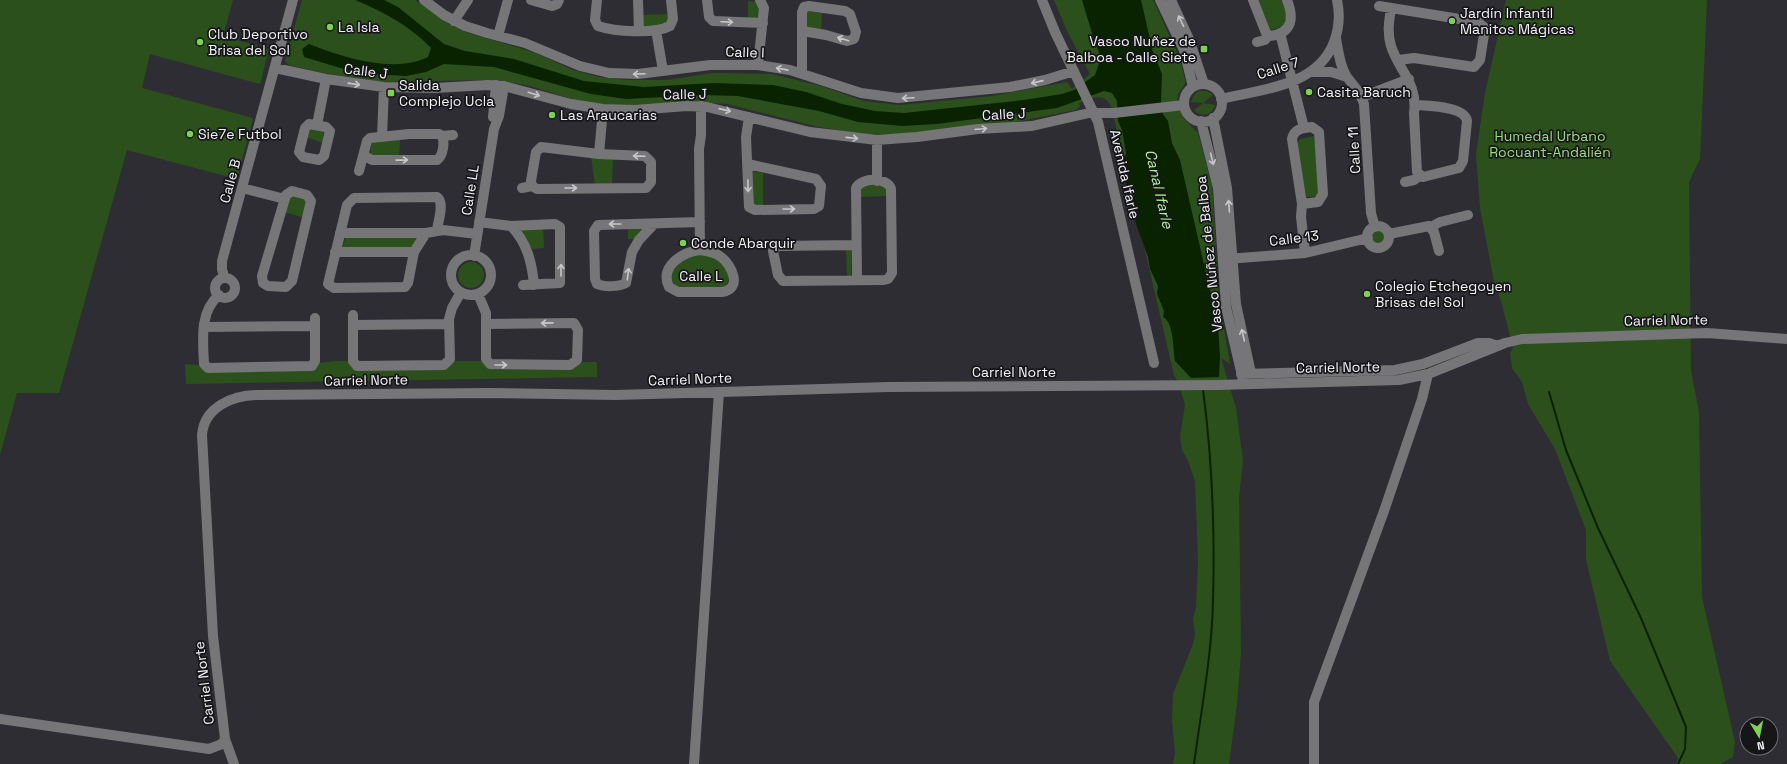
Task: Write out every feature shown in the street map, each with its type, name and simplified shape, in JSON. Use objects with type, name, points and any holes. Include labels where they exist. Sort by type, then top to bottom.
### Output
[{"type":"street","name":"Calle B","points":[[224,278],[222,265],[293,0]]},
{"type":"street","name":"Calle I","points":[[424,0],[454,21],[475,30],[534,45],[575,64],[599,72],[629,75],[710,65],[758,65],[802,73],[861,93],[898,98],[1010,87],[1076,75]]},
{"type":"street","points":[[454,21],[468,0]]},
{"type":"street","points":[[498,36],[508,0]]},
{"type":"street","points":[[531,0],[552,6],[558,4],[559,0]]},
{"type":"street","points":[[597,0],[595,20],[598,26],[616,30],[639,31],[656,30],[668,27],[672,23],[670,0]]},
{"type":"street","points":[[638,0],[639,31]]},
{"type":"street","points":[[707,0],[709,17],[713,21],[764,23]]},
{"type":"street","points":[[758,65],[764,23],[764,6],[760,0]]},
{"type":"street","name":"Avenida Ifarle","points":[[1042,0],[1050,21],[1094,112],[1100,131],[1154,363]]},
{"type":"street","points":[[1160,0],[1184,50],[1193,86]]},
{"type":"street","points":[[1171,0],[1189,38],[1204,84]]},
{"type":"street","points":[[1252,0],[1268,35]]},
{"type":"street","points":[[1257,42],[1265,40],[1268,35],[1280,33],[1288,26],[1291,20],[1291,13],[1287,0]]},
{"type":"street","name":"Calle 7","points":[[1221,98],[1292,81],[1312,72],[1326,57],[1336,38],[1339,21],[1337,0]]},
{"type":"street","points":[[802,30],[847,41],[854,39],[856,35],[853,17],[848,12],[809,6],[806,7],[802,10],[802,30],[802,73]]},
{"type":"street","points":[[1379,6],[1480,23],[1484,25],[1486,30],[1480,60],[1474,67],[1414,58],[1398,60]]},
{"type":"street","points":[[1391,8],[1389,39],[1398,60],[1409,79],[1415,105],[1416,168],[1419,176]]},
{"type":"street","points":[[656,30],[663,71]]},
{"type":"street","points":[[1280,33],[1304,128]]},
{"type":"street","name":"Calle 11","points":[[1336,38],[1340,57],[1347,77],[1362,97],[1366,111],[1371,213],[1375,226]]},
{"type":"street","name":"Calle J","points":[[275,68],[326,79],[384,87],[500,86],[570,104],[603,109],[635,110],[698,106],[724,110],[810,132],[877,140],[917,138],[978,129],[1032,126],[1094,112],[1114,113],[1184,105]]},
{"type":"street","points":[[1312,72],[1331,72],[1347,77]]},
{"type":"street","points":[[317,125],[326,79]]},
{"type":"street","points":[[1362,97],[1409,79]]},
{"type":"street","points":[[1204,84],[1215,88],[1221,98],[1220,109],[1214,118],[1201,121],[1190,116],[1184,105],[1186,93],[1193,86],[1204,84]]},
{"type":"street","name":"Calle LL","points":[[474,256],[494,129],[493,116],[500,86]]},
{"type":"street","points":[[382,137],[384,87]]},
{"type":"street","points":[[1405,182],[1414,180],[1419,176],[1425,177],[1462,166],[1467,119],[1465,115],[1460,111],[1415,105]]},
{"type":"street","name":"Calle L","points":[[698,106],[695,136],[699,149],[700,250]]},
{"type":"street","points":[[599,154],[603,109]]},
{"type":"street","points":[[748,164],[814,178],[821,186],[819,206],[814,209],[755,210],[750,208],[748,203],[746,134],[749,117]]},
{"type":"street","name":"Vasco Núñez de Balboa","points":[[1214,118],[1227,188],[1228,259],[1226,307],[1246,377]]},
{"type":"street","name":"Vasco Núñez de Balboa","points":[[1201,121],[1218,188],[1228,259]]},
{"type":"street","points":[[1302,204],[1318,202],[1323,194],[1319,132],[1314,127],[1296,131],[1292,139],[1302,204],[1301,217],[1305,253]]},
{"type":"street","points":[[359,171],[368,139],[372,137],[414,134],[439,134],[442,136],[453,135]]},
{"type":"street","points":[[364,156],[372,160],[437,160],[442,155],[444,141],[442,136]]},
{"type":"street","points":[[877,140],[877,181]]},
{"type":"street","points":[[539,147],[599,154],[647,157],[651,162],[650,184],[644,188],[537,189],[527,187],[531,181],[536,152],[539,147]]},
{"type":"street","points":[[856,245],[779,246],[774,248],[772,251],[778,275],[783,281],[886,280],[892,274],[890,187],[885,182],[860,182],[856,188],[857,280]]},
{"type":"street","points":[[242,188],[285,199]]},
{"type":"street","points":[[294,192],[309,196],[311,204],[291,283],[286,287],[268,286],[263,283],[262,276],[285,199],[288,193],[294,192]]},
{"type":"street","points":[[426,233],[414,252],[408,283],[403,287],[331,287],[328,282],[348,203],[352,199],[358,197],[437,197],[440,199],[441,204],[437,230]]},
{"type":"street","points":[[1389,234],[1424,226],[1431,227],[1440,222],[1468,215]]},
{"type":"street","points":[[479,222],[511,226],[555,224],[560,227],[561,281],[557,284],[523,285]]},
{"type":"street","points":[[654,224],[639,240],[632,252],[626,283],[620,285],[597,284],[595,279],[594,231],[596,226],[599,224],[700,222]]},
{"type":"street","points":[[511,226],[520,237],[527,250],[534,285]]},
{"type":"street","points":[[1375,226],[1383,227],[1389,234],[1387,243],[1382,247],[1372,246],[1368,238],[1370,230],[1375,226]]},
{"type":"street","points":[[1431,227],[1439,251]]},
{"type":"street","points":[[340,233],[426,233],[437,230],[477,234]]},
{"type":"street","name":"Calle 13","points":[[1228,259],[1305,253],[1368,238]]},
{"type":"street","name":"Calle L","points":[[700,250],[717,254],[729,266],[734,278],[733,284],[729,290],[722,292],[678,292],[669,287],[667,278],[672,265],[683,255],[700,250]]},
{"type":"street","points":[[335,252],[414,252]]},
{"type":"street","points":[[466,256],[474,256],[485,261],[489,267],[491,275],[488,286],[478,294],[468,295],[461,292],[452,280],[452,269],[459,260],[466,256]]},
{"type":"street","points":[[224,278],[233,281],[235,291],[228,297],[219,295],[215,290],[216,283],[224,278]]},
{"type":"street","points":[[449,324],[353,320],[354,363],[359,367],[446,364],[450,357],[449,324],[452,308],[461,292]]},
{"type":"street","points":[[478,294],[484,308],[486,324],[486,359],[488,363],[494,365],[572,364],[576,362],[578,356],[577,320],[572,322],[486,324]]},
{"type":"street","points":[[204,327],[315,322],[315,361],[310,367],[210,369],[206,367],[204,364],[204,327],[209,306],[219,295]]},
{"type":"street","name":"Carriel Norte","points":[[1246,377],[1399,380],[1428,374],[1512,341],[1532,338],[1719,333],[1787,339]]},
{"type":"street","name":"Carriel Norte","points":[[234,764],[225,740],[213,636],[202,435],[207,418],[220,406],[234,398],[251,395],[479,393],[615,395],[889,387],[1218,385],[1246,377],[1395,370],[1423,364],[1478,343],[1489,343],[1498,346]]},
{"type":"street","points":[[1314,764],[1314,702],[1384,511],[1422,399],[1428,374]]},
{"type":"street","points":[[694,764],[719,392]]},
{"type":"street","points":[[0,719],[209,749],[222,744],[225,740]]},
{"type":"green space","points":[[0,0],[233,0],[223,36],[269,49],[260,84],[150,54],[142,88],[253,118],[237,179],[127,150],[59,393],[17,393],[0,455]]},
{"type":"green space","points":[[302,0],[415,0],[449,24],[468,33],[533,52],[573,70],[599,77],[628,80],[667,80],[712,73],[772,74],[821,86],[864,101],[900,105],[992,96],[1067,82],[1072,89],[1090,74],[1067,31],[1054,0],[1153,0],[1180,59],[1185,84],[1178,94],[1177,101],[1184,119],[1198,133],[1212,186],[1219,299],[1230,364],[1221,358],[1236,408],[1243,461],[1239,497],[1241,653],[1237,704],[1229,764],[1173,764],[1175,753],[1172,720],[1173,694],[1193,644],[1195,635],[1193,618],[1196,608],[1198,561],[1195,481],[1188,461],[1182,450],[1180,437],[1185,405],[1178,382],[1174,375],[1112,109],[1106,100],[1098,97],[1079,103],[1080,106],[1076,110],[1015,122],[896,135],[868,134],[819,127],[727,104],[692,102],[641,106],[600,104],[578,101],[530,86],[485,80],[382,82],[319,72],[289,65],[285,61]]},
{"type":"green space","points":[[1256,0],[1282,0],[1288,17],[1284,26],[1270,30]]},
{"type":"green space","name":"Humedal Urbano Rocuant-Andalién","points":[[1506,0],[1707,0],[1700,159],[1689,182],[1691,371],[1699,412],[1702,597],[1735,742],[1733,757],[1720,764],[1676,764],[1678,758],[1610,661],[1586,559],[1586,530],[1555,449],[1528,404],[1522,382],[1512,368],[1510,353],[1513,348],[1501,301],[1494,282],[1480,208],[1476,154],[1485,93]]},
{"type":"green space","points":[[748,1],[758,2],[760,9],[759,20],[748,20]]},
{"type":"green space","points":[[807,11],[822,13],[821,31],[804,28],[804,14]]},
{"type":"green space","points":[[669,14],[669,18],[665,24],[644,27],[642,15]]},
{"type":"green space","points":[[1199,91],[1207,91],[1213,95],[1203,103],[1191,102],[1194,95]]},
{"type":"green space","points":[[1203,103],[1215,105],[1212,111],[1203,115],[1194,110]]},
{"type":"green space","points":[[308,129],[324,130],[323,143],[306,137]]},
{"type":"green space","points":[[1314,136],[1318,169],[1318,196],[1306,197],[1296,146],[1300,139]]},
{"type":"green space","points":[[372,140],[400,140],[399,157],[370,156]]},
{"type":"green space","points":[[591,156],[613,158],[612,185],[595,186]]},
{"type":"green space","points":[[751,171],[763,173],[763,207],[752,205]]},
{"type":"green space","points":[[881,184],[886,187],[886,196],[858,197],[859,189],[863,185]]},
{"type":"green space","points":[[289,194],[307,198],[305,218],[284,212]]},
{"type":"green space","points":[[543,227],[544,248],[532,249],[521,232],[522,228]]},
{"type":"green space","points":[[644,227],[635,239],[628,239],[628,228]]},
{"type":"green space","points":[[1375,229],[1381,229],[1385,233],[1385,239],[1381,243],[1375,243],[1371,239],[1371,233]]},
{"type":"green space","points":[[346,235],[420,235],[413,249],[342,250]]},
{"type":"green space","points":[[846,250],[851,250],[851,278],[847,278]]},
{"type":"green space","points":[[704,254],[719,260],[730,274],[727,285],[723,287],[679,288],[674,285],[670,277],[679,263],[688,258]]},
{"type":"green space","points":[[471,262],[480,266],[484,275],[480,284],[471,288],[462,284],[458,275],[462,266]]},
{"type":"green space","points":[[350,361],[354,369],[448,369],[453,361],[481,361],[487,367],[576,366],[583,362],[597,362],[597,377],[186,384],[185,364],[200,365],[204,371],[210,372],[312,370],[317,367],[319,363]]},
{"type":"water","name":"Canal Ifarle","points":[[355,0],[384,0],[398,7],[444,44],[465,51],[514,59],[584,81],[644,87],[714,83],[773,85],[806,92],[842,104],[875,111],[904,113],[1024,100],[1062,94],[1074,90],[1095,75],[1101,57],[1094,40],[1082,0],[1141,0],[1153,52],[1162,74],[1161,102],[1163,114],[1168,121],[1172,143],[1180,160],[1218,325],[1220,357],[1219,377],[1191,378],[1175,361],[1171,330],[1167,320],[1163,317],[1164,311],[1157,294],[1158,286],[1150,269],[1148,257],[1136,224],[1122,166],[1126,153],[1122,130],[1118,121],[1117,101],[1112,93],[1104,91],[1057,108],[937,124],[902,126],[858,122],[819,111],[738,96],[704,95],[626,99],[591,94],[494,67],[444,64],[426,72],[406,76],[357,73],[304,57],[302,49],[309,44],[352,58],[384,64],[414,62],[428,57],[431,48],[423,40],[405,26],[376,9]]},
{"type":"waterway","points":[[1194,764],[1208,662],[1213,601],[1214,548],[1212,495],[1209,441],[1203,389]]},
{"type":"waterway","points":[[1549,392],[1566,450],[1598,528],[1641,618],[1686,727],[1685,749],[1678,764]]},
{"type":"place","name":"Jardín Infantil Manitos Mágicas","points":[[1452,21]]},
{"type":"place","name":"La Isla","points":[[330,27]]},
{"type":"place","name":"Club Deportivo Brisa del Sol","points":[[200,42]]},
{"type":"place","name":"Vasco Nuñez de Balboa - Calle Siete","points":[[1204,49]]},
{"type":"place","name":"Casita Baruch","points":[[1309,92]]},
{"type":"place","name":"Salida Complejo Ucla","points":[[391,93]]},
{"type":"place","name":"Las Araucarias","points":[[552,115]]},
{"type":"place","name":"Sie7e Futbol","points":[[190,134]]},
{"type":"place","name":"Conde Abarquir","points":[[683,243]]},
{"type":"place","name":"Colegio Etchegoyen Brisas del Sol","points":[[1367,294]]}]
